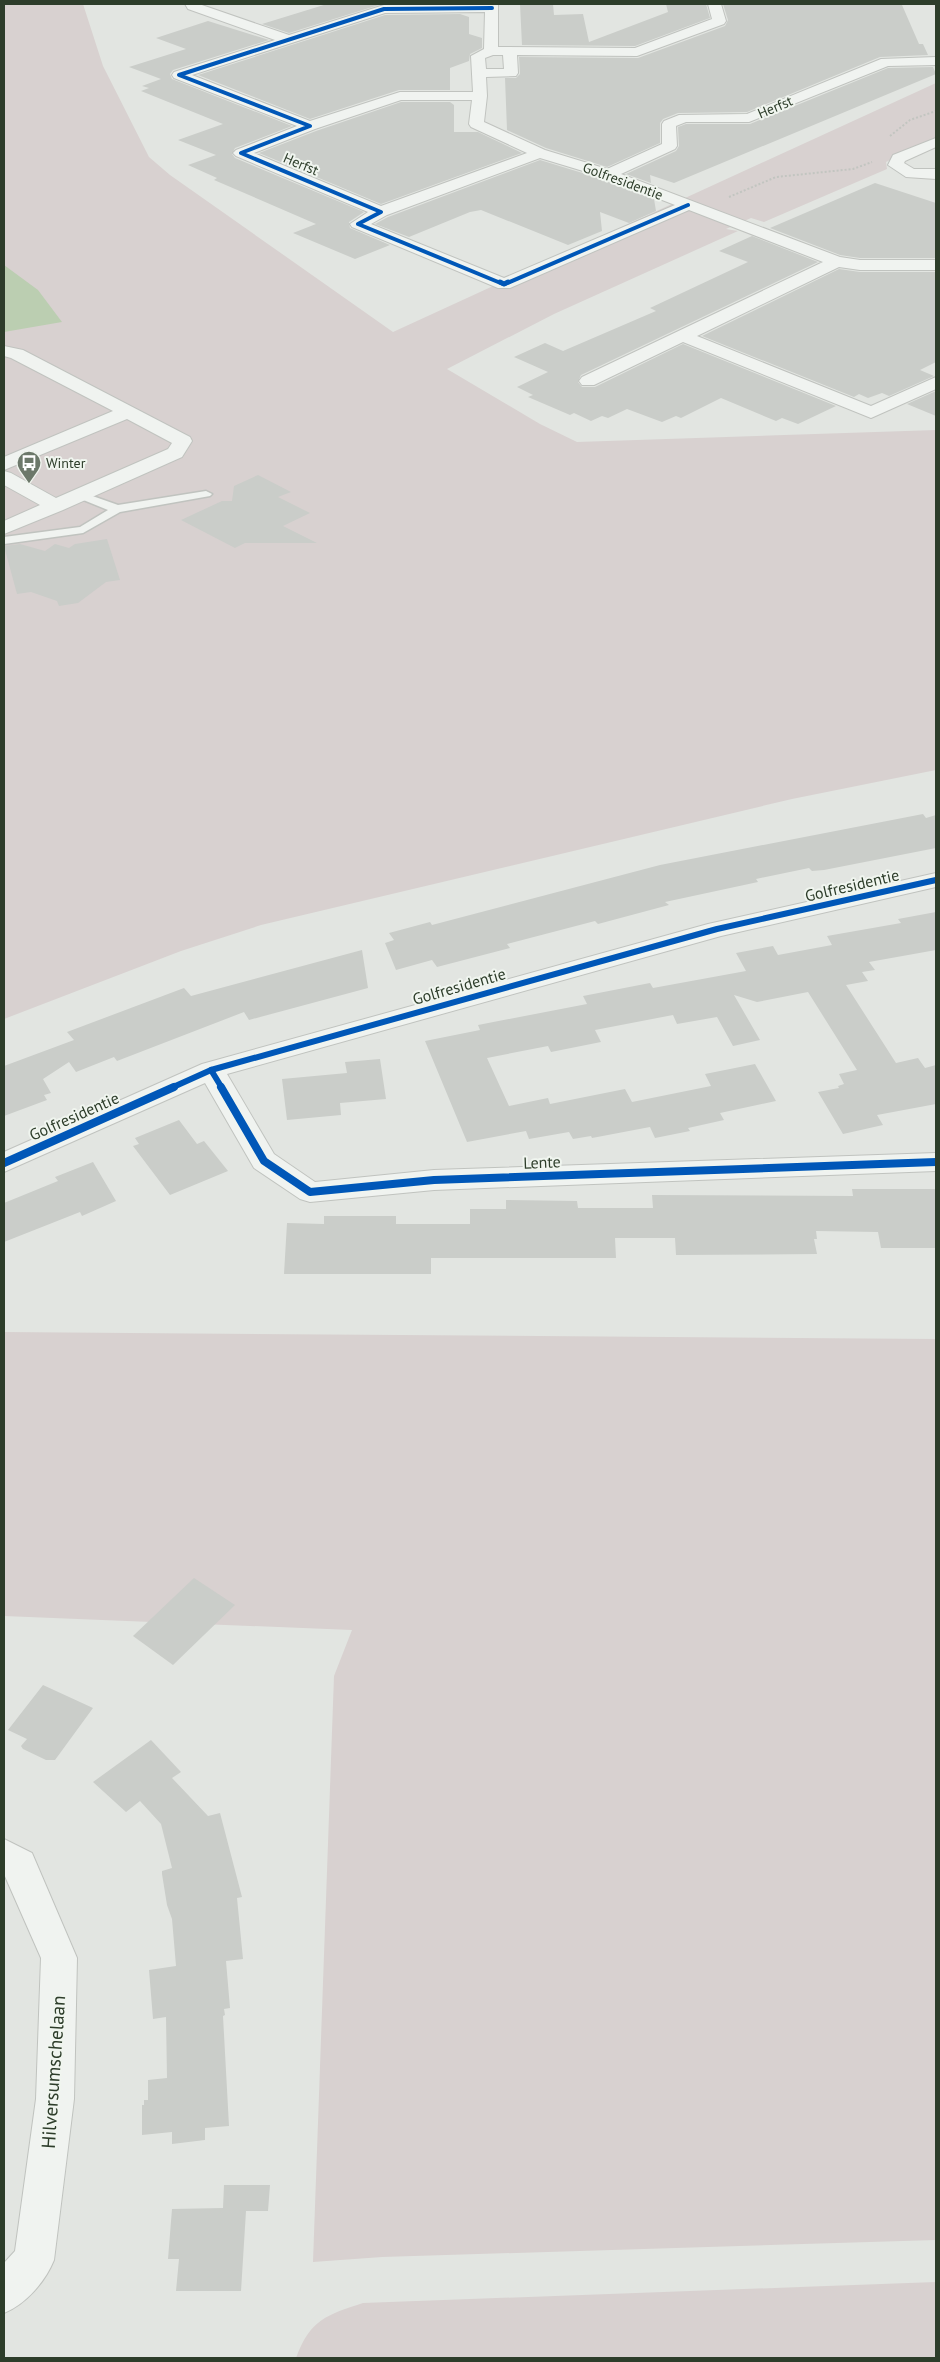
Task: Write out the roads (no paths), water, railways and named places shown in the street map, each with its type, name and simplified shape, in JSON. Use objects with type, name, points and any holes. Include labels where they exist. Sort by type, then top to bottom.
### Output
[{"type":"street","points":[[192,4],[193,6],[289,40]]},
{"type":"street","points":[[310,126],[180,75],[384,9],[492,6],[491,51],[637,52],[720,21],[715,4]]},
{"type":"street","name":"Golfresidentie","points":[[491,51],[478,56],[480,96],[476,124],[540,153],[608,174],[837,262],[860,265],[936,265]]},
{"type":"street","points":[[478,73],[511,73],[510,51]]},
{"type":"street","name":"Herfst","points":[[608,174],[670,146],[669,124],[684,118],[749,118],[886,62],[936,61]]},
{"type":"street","name":"Herfst","points":[[381,212],[241,152],[310,126],[400,96],[480,96]]},
{"type":"street","points":[[936,142],[898,158],[896,166],[911,174],[936,174]]},
{"type":"street","points":[[540,153],[381,212],[358,224],[504,284],[693,207]]},
{"type":"street","points":[[588,381],[837,262]]},
{"type":"street","points":[[683,336],[871,413],[936,382]]},
{"type":"street","points":[[4,351],[17,354],[183,441],[175,453],[4,528]]},
{"type":"street","points":[[4,464],[127,412]]},
{"type":"street","points":[[4,478],[56,506]]},
{"type":"street","name":"Golfresidentie","points":[[4,1163],[210,1070],[717,929],[936,880]]},
{"type":"street","name":"Lente","points":[[210,1070],[264,1161],[310,1192],[434,1180],[936,1162]]},
{"type":"street","name":"Hilversumschelaan","points":[[4,1855],[19,1864],[59,1958],[55,2099],[34,2260],[4,2293]]},
{"type":"lane","points":[[4,541],[83,530],[117,509],[206,494]]},
{"type":"lane","points":[[80,495],[117,509]]},
{"type":"place","name":"Winter","points":[[29,484]]}]
